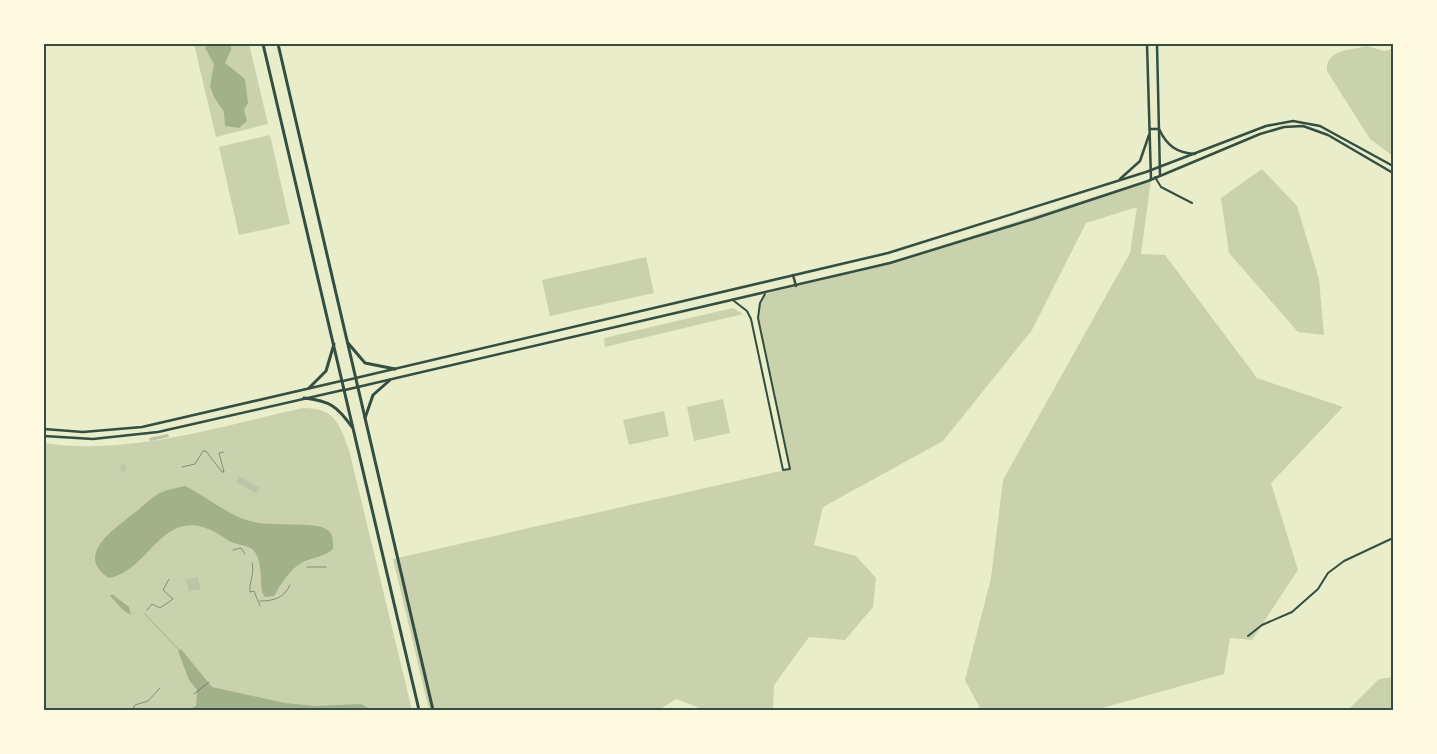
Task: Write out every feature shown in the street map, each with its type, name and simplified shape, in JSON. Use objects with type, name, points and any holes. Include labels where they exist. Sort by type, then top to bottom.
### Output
[{"type":"main road","points":[[263,44],[335,344],[419,710]]},
{"type":"main road","points":[[278,44],[433,710]]},
{"type":"main road","points":[[1147,44],[1151,179]]},
{"type":"main road","points":[[1157,44],[1160,175]]},
{"type":"main road","points":[[44,429],[82,432],[142,427],[888,253],[996,221],[1160,168],[1266,126],[1293,121],[1308,122],[1335,132],[1393,166]]},
{"type":"main road","points":[[44,436],[93,439],[143,435],[765,294],[890,263],[1033,219],[1151,179],[1267,131],[1293,126],[1313,129],[1328,135],[1393,173]]},
{"type":"main road","points":[[1150,129],[1160,129]]},
{"type":"main road","points":[[1118,180],[1140,161],[1150,129]]},
{"type":"main road","points":[[1160,129],[1172,148],[1185,154],[1197,154]]},
{"type":"main road","points":[[793,276],[796,286]]},
{"type":"main road","points":[[348,342],[365,363],[395,369]]},
{"type":"main road","points":[[310,388],[326,372],[335,344]]},
{"type":"main road","points":[[365,419],[373,395],[390,380]]},
{"type":"main road","points":[[304,398],[334,405],[354,429]]},
{"type":"street","points":[[1155,177],[1161,188],[1192,203]]},
{"type":"street","points":[[734,301],[747,311],[751,320],[783,470],[790,469],[758,318],[760,303],[765,294]]},
{"type":"street","points":[[1248,636],[1262,625],[1292,612],[1318,589],[1328,573],[1344,561],[1393,538]]},
{"type":"path","points":[[182,467],[195,464],[204,451],[206,451],[222,472],[224,472],[219,452],[224,452]]},
{"type":"path","points":[[233,550],[241,548],[245,554]]},
{"type":"path","points":[[252,563],[253,575],[249,589],[250,592],[254,591],[260,606]]},
{"type":"path","points":[[307,567],[326,567]]},
{"type":"path","points":[[147,610],[152,604],[160,608],[173,599],[163,590],[169,579]]},
{"type":"path","points":[[258,602],[276,600],[286,593],[290,585]]},
{"type":"path","points":[[194,694],[209,682]]},
{"type":"path","points":[[132,710],[135,705],[148,701],[160,688]]},
{"type":"shaded area","points":[[194,44],[249,44],[268,124],[216,137]]},
{"type":"shaded area","points":[[208,44],[231,44],[231,50],[225,63],[245,79],[248,103],[244,110],[247,121],[239,128],[225,126],[224,112],[214,97],[210,86],[214,64],[205,48]]},
{"type":"shaded area","points":[[1367,46],[1384,51],[1393,49],[1393,156],[1370,139],[1327,71],[1330,58],[1335,54]]},
{"type":"shaded area","points":[[270,135],[290,224],[239,235],[219,147]]},
{"type":"shaded area","points":[[1262,169],[1297,206],[1319,279],[1324,335],[1298,332],[1229,253],[1221,198]]},
{"type":"shaded area","points":[[1151,179],[1141,254],[1165,255],[1257,378],[1343,407],[1271,483],[1298,570],[1252,640],[1230,638],[1224,674],[1095,710],[981,710],[965,680],[991,578],[1003,480],[1130,253],[1137,207],[1086,223],[1032,330],[943,441],[823,507],[814,545],[856,556],[876,578],[873,607],[845,640],[809,637],[774,685],[773,710],[705,710],[676,699],[659,710],[429,710],[393,559],[789,469],[758,318],[759,308],[765,294],[899,259]]},
{"type":"shaded area","points":[[646,257],[654,293],[550,316],[542,280]]},
{"type":"shaded area","points":[[733,308],[743,314],[605,347],[604,338]]},
{"type":"shaded area","points":[[723,399],[730,433],[694,441],[687,407]]},
{"type":"shaded area","points":[[303,408],[329,414],[342,432],[349,450],[412,710],[44,710],[44,443],[76,446],[109,446],[141,442],[174,437]]},
{"type":"shaded area","points":[[664,411],[669,436],[629,445],[623,420]]},
{"type":"shaded area","points":[[185,486],[236,516],[254,522],[312,526],[326,529],[332,535],[333,549],[326,554],[298,565],[286,577],[274,596],[265,597],[262,592],[258,560],[253,550],[231,542],[205,528],[187,526],[173,530],[160,539],[137,563],[124,573],[109,578],[99,569],[95,560],[96,551],[101,542],[117,526],[158,494]]},
{"type":"shaded area","points":[[112,594],[129,607],[131,615],[123,610],[110,596]]},
{"type":"shaded area","points":[[181,649],[212,687],[285,703],[315,706],[361,704],[372,710],[187,710],[196,706],[197,690],[189,680],[178,651]]},
{"type":"shaded area","points":[[1393,677],[1392,710],[1348,710],[1379,679]]},
{"type":"building","points":[[168,434],[169,437],[150,441],[149,438]]},
{"type":"building","points":[[125,464],[126,471],[122,473],[120,465]]},
{"type":"building","points":[[239,476],[260,488],[257,494],[236,482]]},
{"type":"building","points":[[198,577],[201,589],[189,591],[186,580]]},
{"type":"waterway","points":[[144,613],[179,650]]}]
